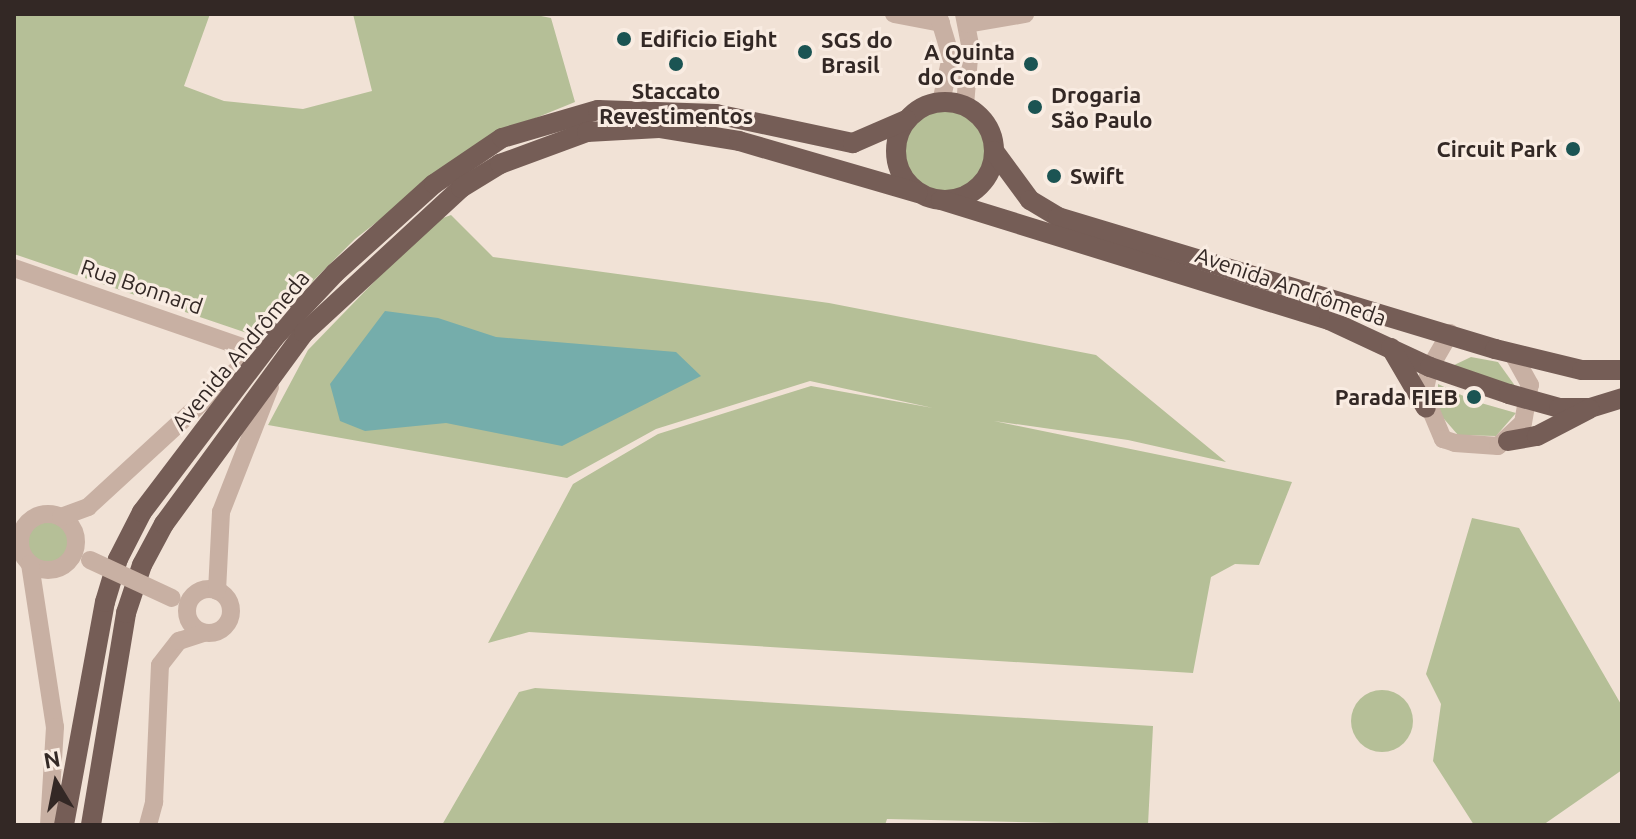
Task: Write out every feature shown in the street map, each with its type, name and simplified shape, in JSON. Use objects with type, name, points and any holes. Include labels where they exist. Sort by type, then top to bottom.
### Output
[{"type":"main road","points":[[941,102],[965,106],[989,129],[994,151],[986,178],[977,189],[941,200],[918,193],[898,167],[898,135],[906,120],[941,102]]},
{"type":"main road","name":"Avenida Andrômeda","points":[[64,825],[105,602],[118,559],[142,512],[274,338],[335,273],[434,184],[502,138],[534,125],[598,110],[716,114],[853,143],[906,120]]},
{"type":"main road","name":"Avenida Andrômeda","points":[[91,825],[115,663],[142,565],[212,453],[304,333],[461,188],[513,158],[587,132],[659,128],[711,134],[918,193]]},
{"type":"main road","name":"Avenida Andrômeda","points":[[994,151],[1030,200],[1058,217],[1513,354],[1591,372],[1622,370]]},
{"type":"main road","name":"Avenida Andrômeda","points":[[941,200],[1329,320],[1430,367],[1531,400],[1559,408],[1590,408],[1622,398]]},
{"type":"main road","points":[[1388,345],[1426,408]]},
{"type":"main road","points":[[1508,441],[1537,436],[1590,408]]},
{"type":"street","points":[[894,14],[940,19],[951,57],[941,102]]},
{"type":"street","points":[[965,106],[965,19],[1025,14]]},
{"type":"street","name":"Rua Bonnard","points":[[14,268],[254,351]]},
{"type":"street","points":[[1450,333],[1430,367],[1426,408],[1443,439],[1472,448],[1508,441],[1523,423],[1531,400],[1527,373],[1513,354]]},
{"type":"street","points":[[49,825],[55,727],[30,564],[17,538],[23,516],[48,514],[61,517],[88,507],[254,351],[274,338]]},
{"type":"street","points":[[217,591],[221,512],[279,367]]},
{"type":"street","points":[[61,517],[76,539],[81,558]]},
{"type":"street","points":[[30,564],[53,570],[81,558],[180,603],[191,624],[203,633]]},
{"type":"street","points":[[148,825],[154,802],[160,665],[179,641],[221,630],[231,618],[228,599],[217,591],[198,593],[180,603]]},
{"type":"green space","points":[[14,14],[210,14],[184,86],[224,101],[303,109],[372,91],[353,14],[531,14],[551,18],[575,102],[494,135],[459,158],[355,239],[291,303],[247,333],[14,254]]},
{"type":"green space","points":[[945,107],[961,111],[975,120],[984,134],[988,150],[984,166],[975,180],[961,189],[945,193],[929,189],[915,180],[906,166],[902,150],[906,134],[915,120],[929,111]]},
{"type":"green space","points":[[451,215],[493,257],[829,303],[1096,355],[1226,462],[1128,440],[994,421],[1292,482],[1259,565],[1235,564],[1211,577],[1193,673],[529,632],[488,643],[573,484],[658,434],[811,386],[933,408],[810,381],[656,429],[567,478],[268,425],[308,350],[432,222]]},
{"type":"green space","points":[[1471,357],[1498,362],[1518,390],[1450,367]]},
{"type":"green space","points":[[1438,384],[1474,401],[1516,413],[1496,436],[1458,435],[1438,412]]},
{"type":"green space","points":[[1472,518],[1519,528],[1622,706],[1622,770],[1543,825],[1474,825],[1433,761],[1441,704],[1426,674]]},
{"type":"green space","points":[[48,522],[63,528],[69,543],[63,558],[48,564],[33,558],[27,543],[33,528]]},
{"type":"green space","points":[[535,688],[1153,726],[1148,825],[887,819],[885,825],[442,825],[519,692]]},
{"type":"green space","points":[[1382,690],[1404,699],[1413,721],[1404,743],[1382,752],[1360,743],[1351,721],[1360,699]]},
{"type":"water","points":[[385,311],[438,318],[496,337],[676,352],[701,376],[562,446],[446,423],[365,431],[340,421],[330,384]]},
{"type":"place","name":"Edificio Eight","points":[[624,39]]},
{"type":"place","name":"SGS do Brasil","points":[[805,52]]},
{"type":"place","name":"Staccato Revestimentos","points":[[676,64]]},
{"type":"place","name":"A Quinta do Conde","points":[[1031,64]]},
{"type":"place","name":"Drogaria São Paulo","points":[[1035,107]]},
{"type":"place","name":"Circuit Park","points":[[1573,149]]},
{"type":"place","name":"Swift","points":[[1054,176]]},
{"type":"place","name":"Parada FIEB","points":[[1474,397]]}]
